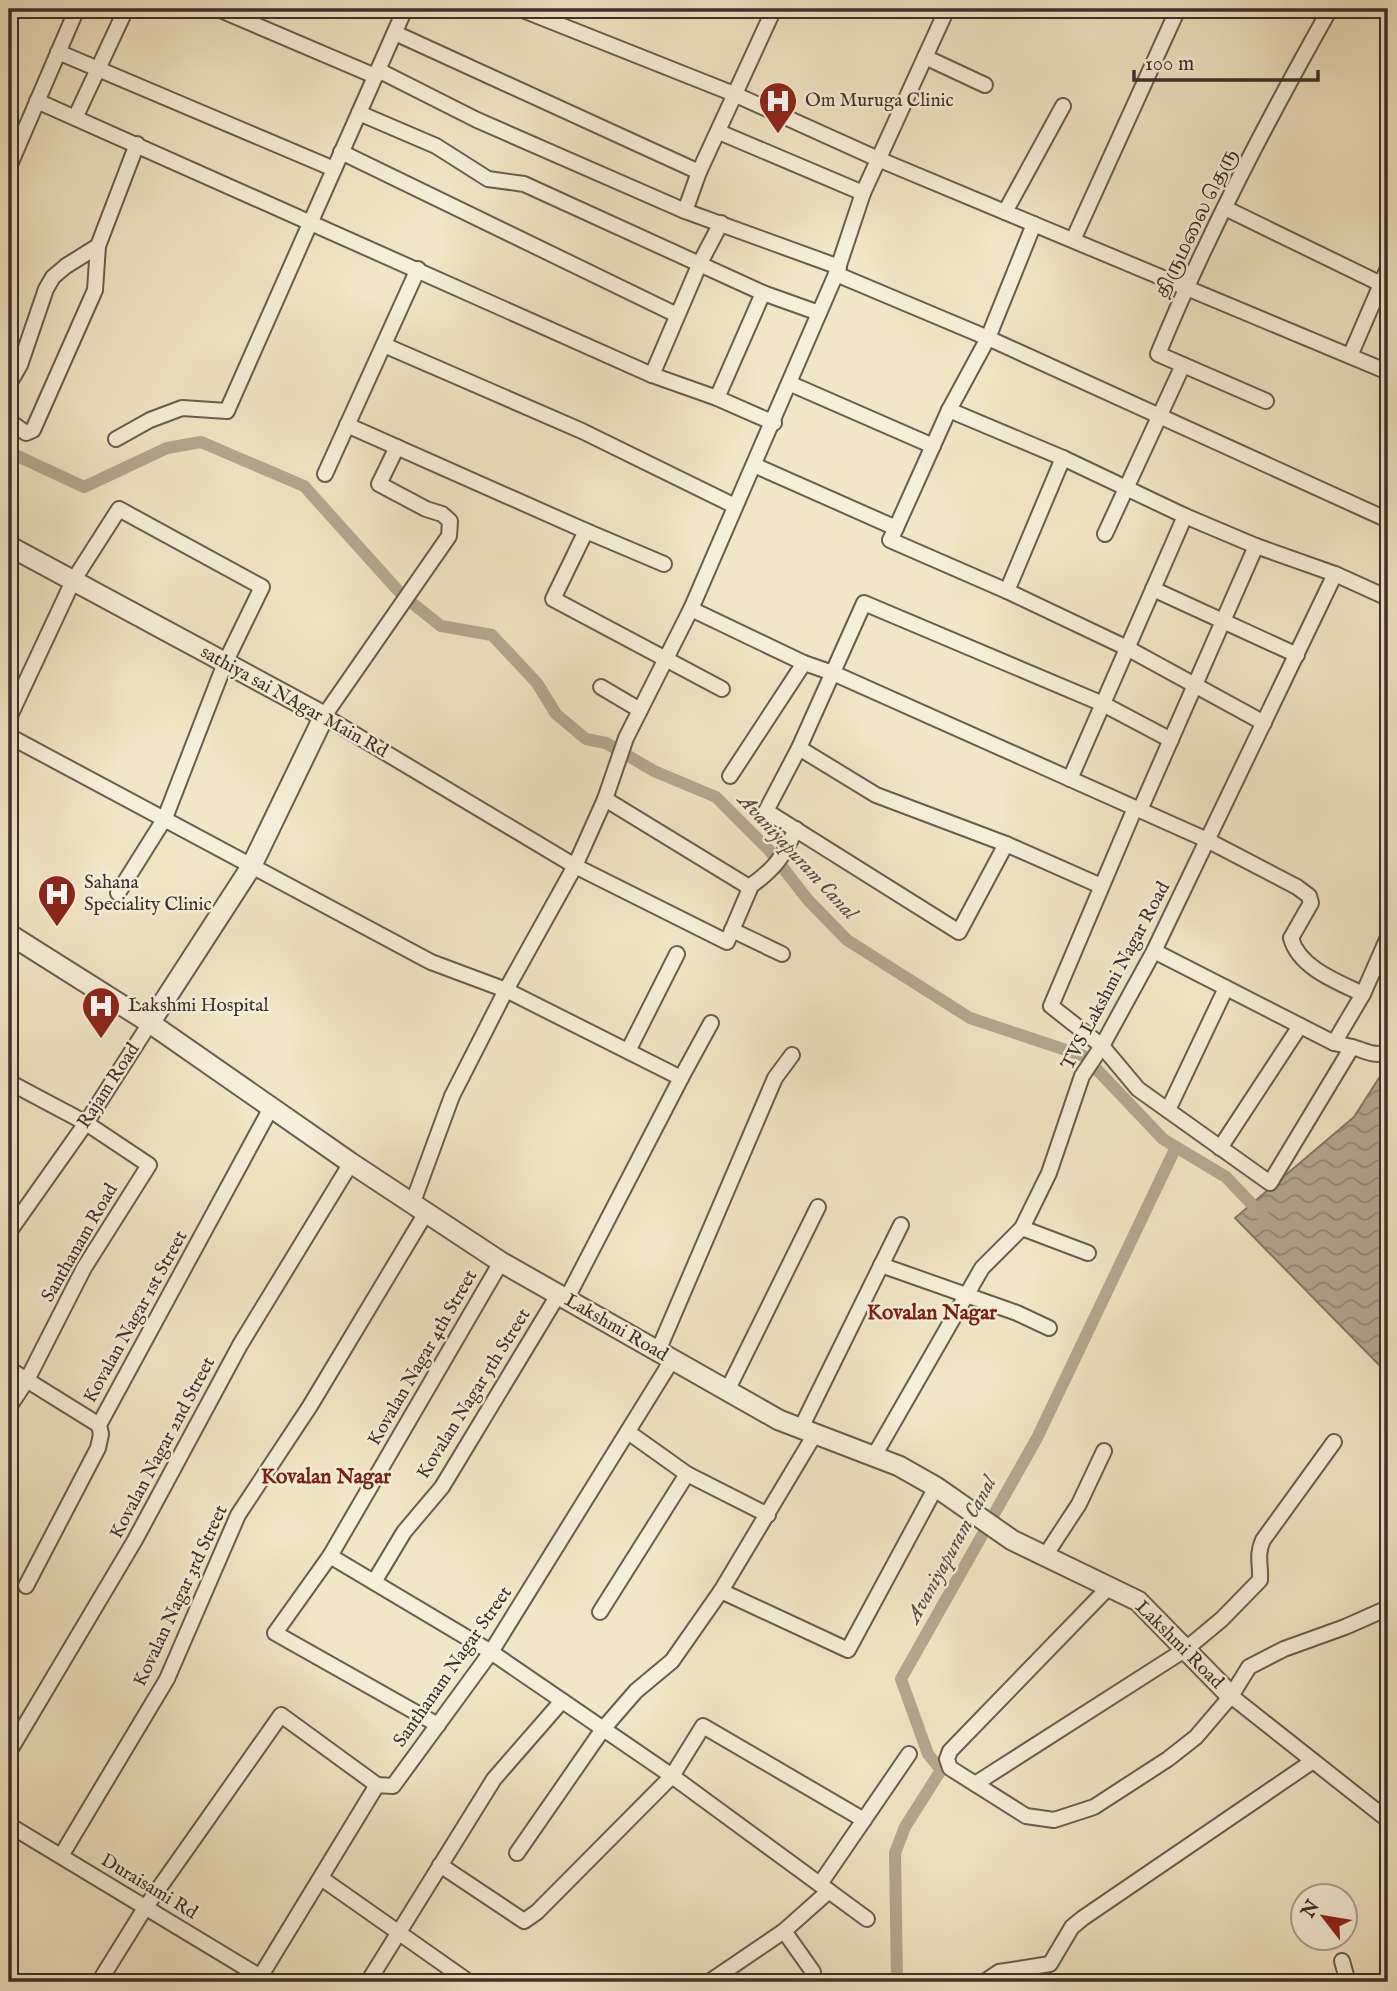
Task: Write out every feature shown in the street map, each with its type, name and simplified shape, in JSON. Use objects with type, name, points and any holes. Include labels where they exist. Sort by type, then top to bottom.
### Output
[{"type":"street","points":[[9,167],[76,11],[70,9]]},
{"type":"street","points":[[76,116],[126,9]]},
{"type":"street","points":[[218,9],[377,73],[685,211],[838,270],[1388,520]]},
{"type":"street","points":[[116,439],[150,420],[182,408],[227,411],[405,9]]},
{"type":"street","points":[[520,9],[546,14],[878,159],[1388,372]]},
{"type":"street","points":[[685,211],[699,172],[774,9]]},
{"type":"street","name":"Kovalan Nagar 3rd Street","points":[[61,1856],[167,1679],[238,1515],[310,1406],[420,1207],[452,1096],[506,990],[575,866],[605,799],[626,738],[691,609],[774,423],[838,270],[863,193],[947,9]]},
{"type":"street","points":[[1073,240],[1178,9]]},
{"type":"street","name":"திருமலை தெரு","points":[[1266,401],[1158,354],[1186,287],[1271,114],[1330,9]]},
{"type":"street","points":[[394,33],[699,172]]},
{"type":"street","points":[[58,52],[334,169]]},
{"type":"street","points":[[925,57],[985,85]]},
{"type":"street","points":[[37,101],[76,116],[652,375],[774,423]]},
{"type":"street","points":[[1005,212],[1063,106]]},
{"type":"street","points":[[359,113],[436,146],[488,179],[524,184],[763,293],[819,313]]},
{"type":"street","points":[[719,132],[863,193]]},
{"type":"street","points":[[9,421],[26,433],[33,430],[95,290],[95,259],[98,246],[137,144]]},
{"type":"street","points":[[341,152],[677,315]]},
{"type":"street","points":[[1225,208],[1381,284]]},
{"type":"street","points":[[652,375],[700,264],[721,223]]},
{"type":"street","points":[[1034,224],[988,338],[949,410],[890,540],[1127,648],[1264,723]]},
{"type":"street","points":[[9,384],[20,365],[46,289],[53,277],[65,266],[98,246]]},
{"type":"street","points":[[1350,356],[1388,268]]},
{"type":"street","points":[[325,474],[418,269]]},
{"type":"street","points":[[716,398],[763,293]]},
{"type":"street","points":[[384,345],[582,431],[735,506]]},
{"type":"street","points":[[1105,534],[1183,365]]},
{"type":"street","points":[[790,384],[933,446]]},
{"type":"street","points":[[949,410],[1063,458],[1185,516],[1388,598]]},
{"type":"street","points":[[347,425],[664,564]]},
{"type":"street","points":[[324,716],[449,536],[450,521],[442,514],[426,509],[379,484],[397,447]]},
{"type":"street","points":[[1007,592],[1063,458]]},
{"type":"street","points":[[754,465],[896,528]]},
{"type":"street","points":[[9,718],[73,581],[119,509],[262,587],[225,663],[165,818],[118,893]]},
{"type":"street","points":[[1070,779],[1185,516]]},
{"type":"street","points":[[586,531],[553,599],[722,689]]},
{"type":"street","name":"sathiya sai NAgar Main Rd","points":[[9,546],[324,716],[575,866],[727,942],[732,930]]},
{"type":"street","points":[[1256,546],[1171,740],[1101,886],[1051,1006],[1102,1046],[1138,1089],[1270,1184],[1352,1047]]},
{"type":"street","name":"TVS Lakshmi Nagar Road","points":[[874,1457],[982,1268],[1022,1228],[1049,1173],[1082,1076],[1102,1046],[1154,951],[1335,575]]},
{"type":"street","points":[[1153,589],[1297,656]]},
{"type":"street","points":[[1006,844],[959,932],[766,811],[799,748],[864,603],[1103,704],[1171,740]]},
{"type":"street","points":[[691,609],[804,663],[834,673],[1207,840],[1309,896],[1311,902],[1291,938],[1294,948],[1329,978],[1363,994]]},
{"type":"street","points":[[730,776],[804,663]]},
{"type":"street","points":[[601,687],[640,710]]},
{"type":"street","name":"Rajam Road","points":[[9,1232],[86,1123],[251,867],[324,716]]},
{"type":"street","points":[[9,736],[431,962],[506,990],[681,1078]]},
{"type":"street","points":[[799,748],[876,794],[1006,844],[1101,886]]},
{"type":"street","points":[[605,799],[751,886]]},
{"type":"street","points":[[782,954],[732,930],[751,886],[772,871],[783,857],[796,829]]},
{"type":"street","name":"Lakshmi Road","points":[[9,934],[150,1023],[351,1163],[501,1262],[727,1391],[808,1432],[899,1466],[936,1487],[1012,1540],[1138,1601],[1231,1696]]},
{"type":"street","points":[[1334,1043],[1363,994],[1388,937]]},
{"type":"street","points":[[1154,951],[1334,1043],[1378,1055],[1388,1050]]},
{"type":"street","points":[[628,1051],[677,954]]},
{"type":"street","points":[[1168,1110],[1226,988]]},
{"type":"street","name":"Kovalan Nagar 5th Street","points":[[374,1582],[404,1532],[442,1487],[562,1297],[711,1023]]},
{"type":"street","points":[[1220,1148],[1300,1026]]},
{"type":"street","name":"Santhanam Nagar Street","points":[[377,1785],[393,1786],[491,1652],[628,1432],[665,1355],[775,1078],[792,1055]]},
{"type":"street","points":[[9,1082],[86,1123]]},
{"type":"street","name":"Kovalan Nagar 1st Street","points":[[26,1586],[98,1448],[101,1434],[99,1425],[272,1106]]},
{"type":"street","name":"Santhanam Road","points":[[9,1407],[27,1380],[84,1268],[149,1164],[86,1123]]},
{"type":"street","name":"Kovalan Nagar 2nd Street","points":[[9,1752],[135,1540],[240,1345],[351,1163]]},
{"type":"street","points":[[727,1391],[818,1206]]},
{"type":"street","points":[[517,1853],[603,1729],[636,1691],[672,1661],[721,1591],[768,1515],[901,1225]]},
{"type":"street","points":[[1022,1228],[1088,1253]]},
{"type":"street","name":"Kovalan Nagar 4th Street","points":[[438,1725],[275,1633],[330,1556],[501,1262]]},
{"type":"street","points":[[881,1265],[1017,1313],[1049,1328]]},
{"type":"street","points":[[9,1369],[99,1425]]},
{"type":"street","points":[[628,1432],[687,1474],[768,1515]]},
{"type":"street","points":[[975,1784],[1185,1649],[1222,1619],[1260,1580],[1257,1553],[1263,1540],[1334,1442]]},
{"type":"street","points":[[1045,1556],[1079,1504],[1104,1451]]},
{"type":"street","points":[[600,1612],[687,1474]]},
{"type":"street","points":[[721,1591],[848,1650],[936,1487]]},
{"type":"street","points":[[330,1556],[491,1652],[672,1776],[867,1919]]},
{"type":"street","points":[[1109,1587],[950,1751],[947,1759],[950,1768],[1026,1816],[1054,1820],[1094,1807],[1196,1737],[1231,1696],[1249,1667],[1284,1649],[1388,1608]]},
{"type":"street","points":[[1231,1696],[1388,1819]]},
{"type":"street","points":[[368,1982],[494,1779],[562,1701]]},
{"type":"street","points":[[99,1982],[145,1908],[281,1715],[377,1785],[262,1980]]},
{"type":"street","points":[[440,1865],[524,1922],[672,1776],[703,1726],[864,1819]]},
{"type":"street","points":[[709,1982],[784,1931],[824,1887],[864,1819],[909,1754]]},
{"type":"street","points":[[984,1982],[999,1972],[1050,1964],[1072,1927],[1083,1918],[1313,1761]]},
{"type":"street","name":"Duraisami Rd","points":[[9,1825],[262,1980]]},
{"type":"street","points":[[321,1878],[470,1982]]},
{"type":"street","points":[[784,1931],[813,1972],[813,1982]]},
{"type":"street","points":[[1342,1961],[1348,1982]]},
{"type":"water","points":[[1388,1064],[1388,1374],[1235,1218],[1354,1117]]},
{"type":"waterway","name":"Avaniyapuram Canal","points":[[9,452],[84,487],[167,448],[201,442],[304,486],[402,595],[441,626],[492,635],[537,683],[556,714],[586,739],[606,743],[654,771],[716,797],[769,850],[808,900],[847,940],[970,1018],[1084,1056],[1163,1139],[1176,1147],[1037,1438],[901,1679],[928,1754],[941,1770],[905,1827],[895,1853],[897,1982]]},
{"type":"waterway","name":"Avaniyapuram Canal","points":[[1176,1147],[1226,1177],[1263,1216]]},
{"type":"place","name":"Om Muruga Clinic","points":[[778,135]]},
{"type":"place","name":"Sahana Speciality Clinic","points":[[57,928]]},
{"type":"place","name":"Lakshmi Hospital","points":[[101,1040]]},
{"type":"district","name":"Kovalan Nagar","points":[[932,1313]]},
{"type":"district","name":"Kovalan Nagar","points":[[326,1477]]}]
